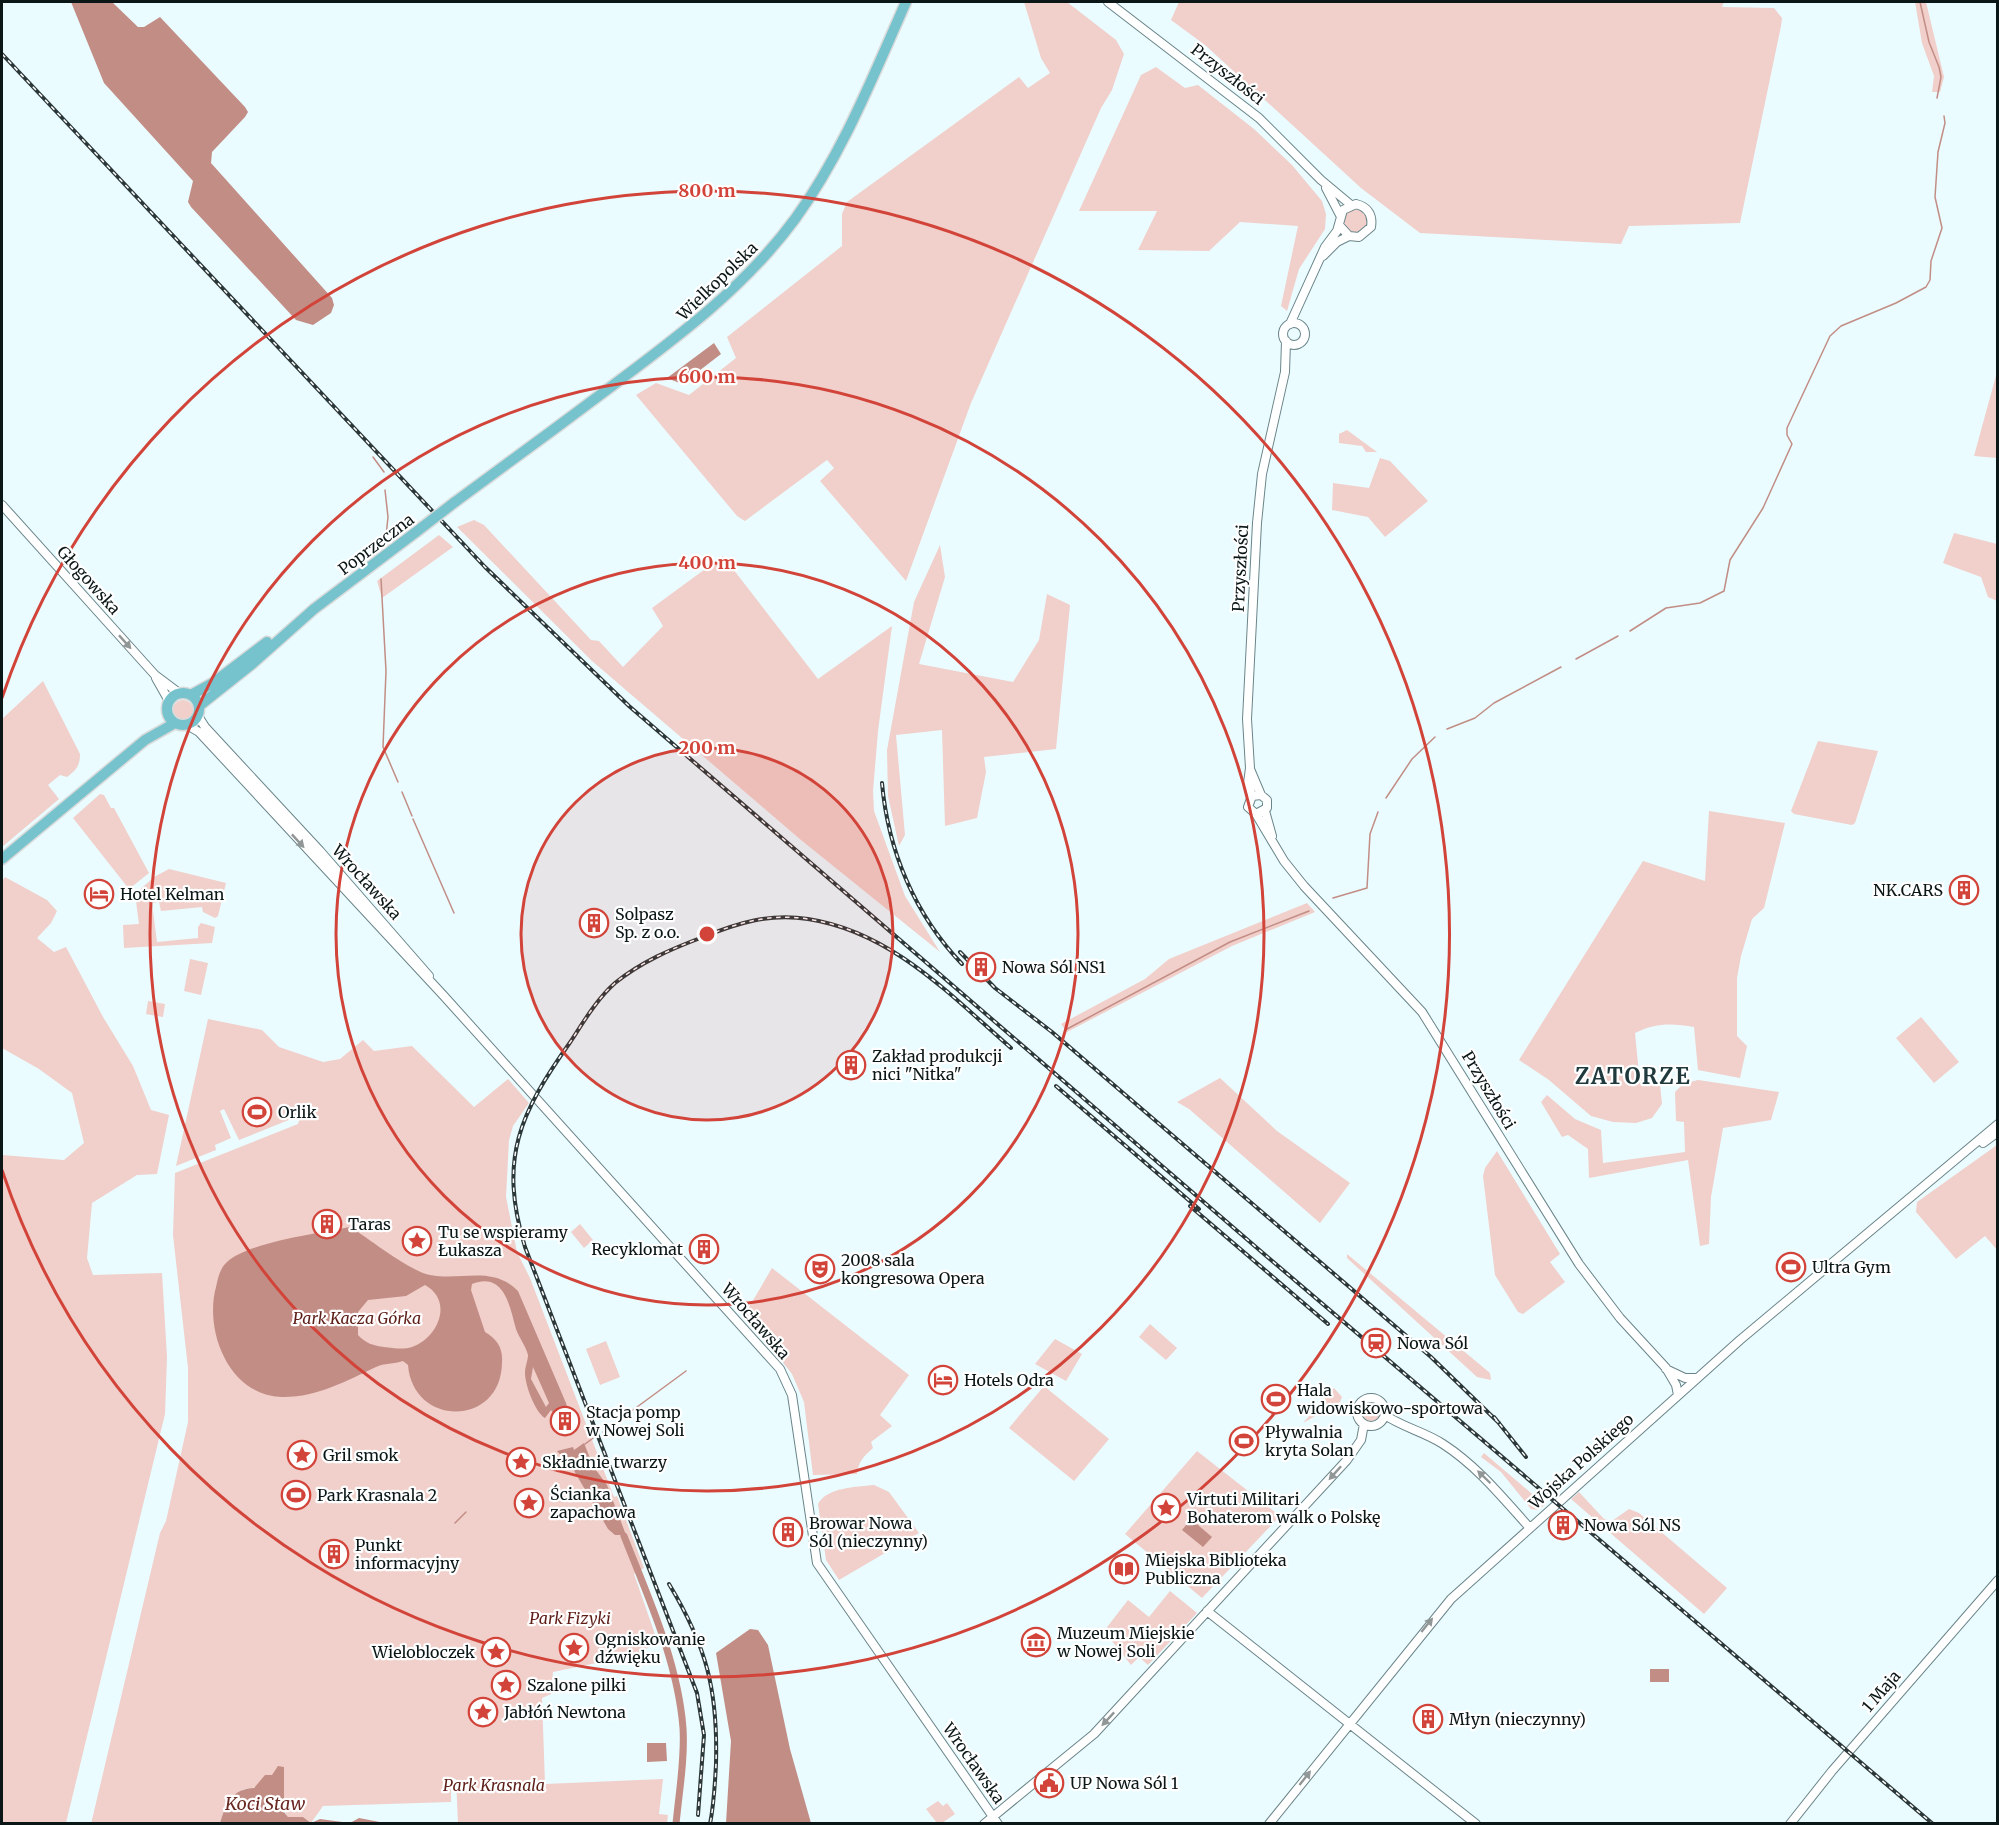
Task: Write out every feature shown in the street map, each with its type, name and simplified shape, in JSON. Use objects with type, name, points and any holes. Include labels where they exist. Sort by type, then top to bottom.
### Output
[{"type":"main road","name":"Wielkopolska","points":[[455,502],[678,338],[725,297],[764,257],[807,201],[839,149],[906,2]]},
{"type":"main road","name":"Poprzeczna","points":[[198,711],[314,609],[455,502]]},
{"type":"main road","name":"Poprzeczna","points":[[191,695],[213,683],[288,625],[314,609]]},
{"type":"main road","points":[[2,859],[145,740],[167,714],[169,701],[179,693],[191,695],[198,711],[188,724],[175,723],[145,740]]},
{"type":"main road","points":[[167,714],[175,723]]},
{"type":"street","name":"Przyszłości","points":[[1108,2],[1260,118],[1321,180],[1351,205]]},
{"type":"street","name":"Przyszłości","points":[[1321,180],[1340,215]]},
{"type":"street","points":[[1302,298],[1304,338],[1298,344],[1286,341],[1283,333],[1290,324],[1318,260],[1339,225],[1340,215],[1351,205],[1366,208],[1372,222],[1364,234],[1349,236],[1337,242],[1318,260]]},
{"type":"street","points":[[1339,225],[1349,236]]},
{"type":"street","points":[[1290,324],[1295,323],[1303,327]]},
{"type":"street","name":"Przyszłości","points":[[1256,795],[1248,783],[1250,768],[1247,719],[1257,523],[1262,474],[1285,372],[1286,341]]},
{"type":"street","name":"Przyszłości","points":[[1285,372],[1298,344]]},
{"type":"street","name":"Głogowska","points":[[2,504],[155,675],[179,693]]},
{"type":"street","name":"Głogowska","points":[[155,675],[169,701]]},
{"type":"street","points":[[198,711],[205,727],[262,796]]},
{"type":"street","points":[[188,724],[196,729],[262,796]]},
{"type":"street","points":[[1256,795],[1267,800],[1261,812],[1248,807],[1256,795]]},
{"type":"street","name":"Wrocławska","points":[[262,796],[418,961],[443,995],[780,1369],[792,1395],[817,1563],[996,1820]]},
{"type":"street","name":"Przyszłości","points":[[1261,812],[1272,840],[1284,861],[1304,886],[1422,1012],[1579,1264],[1620,1318],[1666,1368],[1676,1385],[1678,1395]]},
{"type":"street","name":"Wojska Polskiego","points":[[1269,1824],[1439,1611],[1696,1378],[1998,1124]]},
{"type":"street","name":"Wojska Polskiego","points":[[1955,1162],[1998,1132]]},
{"type":"street","name":"Przyszłości","points":[[1666,1368],[1684,1378],[1696,1378]]},
{"type":"street","points":[[1367,1398],[1375,1398],[1382,1403],[1385,1414],[1379,1424],[1371,1426],[1364,1424],[1358,1418],[1357,1410],[1360,1403],[1367,1398]]},
{"type":"street","points":[[1385,1414],[1432,1438],[1461,1458],[1495,1488],[1529,1527]]},
{"type":"street","points":[[984,1824],[996,1820],[1094,1734],[1347,1460],[1361,1440],[1364,1424]]},
{"type":"street","name":"1 Maja","points":[[1790,1824],[1832,1771],[1998,1580]]},
{"type":"street","points":[[1207,1611],[1476,1824]]},
{"type":"green space","points":[[1024,2],[1067,2],[1116,40],[1124,54],[1112,90],[1101,108],[971,403],[906,581],[820,481],[834,468],[827,460],[745,521],[737,516],[636,395],[656,383],[689,395],[736,358],[727,337],[842,246],[842,214],[847,202],[1019,77],[1028,88],[1050,73],[1041,58]]},
{"type":"green space","points":[[1179,2],[1724,2],[1722,7],[1774,8],[1782,18],[1740,223],[1629,226],[1621,244],[1420,233],[1361,188],[1205,45],[1171,20]]},
{"type":"green space","points":[[1915,2],[1926,2],[1944,77],[1940,92],[1932,92],[1934,76],[1922,43]]},
{"type":"green space","points":[[1156,67],[1185,88],[1198,85],[1254,129],[1292,165],[1322,201],[1326,214],[1325,229],[1299,269],[1287,311],[1281,306],[1298,226],[1240,222],[1209,251],[1138,250],[1157,211],[1079,211],[1141,75]]},
{"type":"green space","points":[[1356,209],[1361,210],[1367,216],[1367,226],[1361,232],[1356,233],[1351,232],[1345,226],[1344,221],[1345,216],[1351,210]]},
{"type":"green space","points":[[1997,372],[1997,458],[1974,456]]},
{"type":"green space","points":[[1347,430],[1377,452],[1366,452],[1362,446],[1339,443],[1339,434]]},
{"type":"green space","points":[[1380,458],[1390,461],[1428,501],[1385,537],[1368,517],[1332,510],[1333,483],[1369,488]]},
{"type":"green space","points":[[474,520],[484,525],[591,640],[599,641],[623,667],[663,626],[652,608],[723,556],[818,679],[892,626],[878,731],[873,791],[874,811],[905,896],[940,952],[801,840],[592,661],[457,527]]},
{"type":"green space","points":[[1954,533],[1997,544],[1997,601],[1988,597],[1981,577],[1943,563]]},
{"type":"green space","points":[[439,535],[453,547],[382,598],[377,581]]},
{"type":"green space","points":[[940,545],[945,577],[919,664],[1013,682],[1039,640],[1047,594],[1070,605],[1056,749],[984,757],[986,772],[977,818],[945,826],[942,730],[896,735],[905,835],[899,846],[888,796],[887,750],[914,602]]},
{"type":"green space","points":[[43,681],[80,754],[79,762],[75,770],[67,777],[60,775],[48,785],[59,799],[2,847],[2,719]]},
{"type":"green space","points":[[179,700],[187,700],[193,706],[193,714],[187,720],[179,720],[173,714],[173,706]]},
{"type":"green space","points":[[1818,741],[1878,751],[1855,823],[1852,825],[1794,814],[1791,811]]},
{"type":"green space","points":[[100,794],[104,795],[111,808],[114,808],[149,873],[129,889],[73,818]]},
{"type":"green space","points":[[1709,811],[1785,823],[1764,908],[1752,919],[1737,978],[1737,1036],[1747,1046],[1740,1078],[1698,1070],[1694,1027],[1671,1025],[1650,1027],[1635,1033],[1639,1074],[1644,1082],[1660,1084],[1662,1104],[1652,1118],[1636,1123],[1613,1122],[1591,1116],[1549,1080],[1519,1060],[1643,861],[1705,881]]},
{"type":"green space","points":[[169,869],[226,883],[218,916],[215,918],[203,912],[202,907],[161,911],[159,902],[152,903],[157,942],[198,938],[198,927],[201,923],[215,927],[212,943],[124,948],[123,925],[139,924],[135,894],[154,877]]},
{"type":"green space","points":[[5,877],[47,900],[57,911],[51,923],[37,938],[54,952],[66,947],[103,1017],[133,1066],[151,1110],[169,1115],[157,1174],[137,1175],[92,1203],[87,1258],[93,1275],[162,1273],[167,1357],[165,1414],[66,1823],[2,1823],[2,1155],[64,1160],[84,1143],[72,1093],[39,1069],[2,1048],[2,881]]},
{"type":"green space","points":[[1307,903],[1315,912],[1232,946],[1067,1032],[1061,1024],[1145,979],[1169,959]]},
{"type":"green space","points":[[190,959],[208,963],[201,995],[184,991]]},
{"type":"green space","points":[[148,1001],[165,1004],[163,1017],[146,1014]]},
{"type":"green space","points":[[1921,1017],[1959,1062],[1934,1083],[1896,1038]]},
{"type":"green space","name":"Park Kacza Górka","points":[[208,1019],[262,1030],[279,1047],[323,1062],[340,1059],[363,1040],[374,1051],[412,1046],[474,1107],[508,1079],[529,1103],[513,1126],[509,1140],[506,1197],[517,1252],[530,1278],[614,1497],[617,1496],[644,1568],[634,1574],[657,1640],[640,1654],[553,1672],[551,1694],[542,1698],[545,1784],[663,1779],[659,1814],[668,1815],[667,1823],[458,1823],[456,1779],[451,1778],[451,1802],[323,1806],[311,1823],[303,1817],[288,1817],[272,1775],[253,1788],[244,1789],[227,1801],[220,1823],[91,1824],[160,1533],[166,1521],[188,1422],[188,1368],[173,1235],[175,1173],[298,1124],[301,1115],[239,1140],[224,1109],[220,1111],[231,1138],[215,1145],[216,1150],[176,1166]]},
{"type":"green space","points":[[1220,1078],[1277,1131],[1350,1183],[1320,1223],[1189,1109],[1177,1102]]},
{"type":"green space","points":[[1698,1080],[1779,1092],[1771,1120],[1723,1128],[1711,1197],[1709,1244],[1700,1246],[1688,1160],[1589,1178],[1588,1149],[1568,1135],[1562,1137],[1541,1102],[1547,1095],[1575,1119],[1601,1130],[1603,1163],[1685,1152],[1684,1122],[1676,1121],[1675,1092],[1683,1084]]},
{"type":"green space","points":[[1997,1145],[1997,1250],[1985,1236],[1956,1259],[1916,1212],[1917,1202]]},
{"type":"green space","points":[[1497,1151],[1560,1254],[1550,1262],[1565,1282],[1523,1314],[1518,1312],[1495,1275],[1483,1176],[1485,1168]]},
{"type":"green space","points":[[580,1224],[593,1240],[584,1248],[571,1232]]},
{"type":"green space","points":[[1347,1254],[1490,1373],[1491,1380],[1477,1377],[1347,1258]]},
{"type":"green space","points":[[772,1268],[909,1375],[880,1415],[892,1426],[871,1442],[873,1448],[862,1460],[857,1474],[813,1475],[804,1402],[792,1374],[745,1314]]},
{"type":"green space","points":[[1150,1324],[1177,1348],[1166,1360],[1139,1337]]},
{"type":"green space","points":[[1055,1339],[1082,1354],[1066,1381],[1035,1364]]},
{"type":"green space","points":[[606,1341],[620,1377],[600,1385],[586,1349]]},
{"type":"green space","points":[[1044,1386],[1109,1439],[1074,1481],[1009,1428]]},
{"type":"green space","points":[[1334,1388],[1342,1397],[1340,1402],[1303,1423]]},
{"type":"green space","points":[[1371,1403],[1377,1406],[1380,1412],[1377,1418],[1371,1421],[1365,1418],[1362,1412],[1365,1406]]},
{"type":"green space","points":[[1197,1451],[1280,1516],[1202,1598],[1125,1534]]},
{"type":"green space","points":[[1484,1453],[1545,1505],[1538,1510],[1531,1509],[1501,1472],[1481,1457]]},
{"type":"green space","points":[[874,1485],[889,1492],[919,1533],[839,1580],[826,1560],[818,1504],[822,1498],[835,1491]]},
{"type":"green space","points":[[1579,1492],[1604,1519],[1612,1521],[1629,1509],[1639,1513],[1727,1588],[1704,1614],[1571,1499]]},
{"type":"green space","points":[[1170,1591],[1197,1613],[1148,1665],[1139,1657],[1131,1665],[1104,1631],[1128,1600],[1149,1617]]},
{"type":"green space","points":[[938,1801],[943,1806],[947,1803],[955,1814],[942,1823],[937,1823],[926,1809]]},
{"type":"water","points":[[71,2],[112,2],[138,27],[144,27],[160,17],[245,107],[248,112],[245,117],[212,152],[211,163],[332,298],[334,305],[331,313],[313,325],[296,320],[191,207],[188,202],[193,181],[104,83]]},
{"type":"water","points":[[714,343],[721,354],[682,384],[667,378]]},
{"type":"water","points":[[350,1227],[411,1268],[421,1272],[442,1276],[498,1278],[518,1291],[566,1403],[569,1414],[567,1417],[557,1419],[551,1410],[545,1418],[541,1415],[531,1398],[525,1378],[528,1355],[516,1329],[508,1302],[499,1287],[483,1281],[472,1284],[471,1290],[485,1332],[496,1341],[500,1348],[502,1362],[498,1383],[488,1399],[474,1408],[457,1412],[440,1409],[425,1400],[413,1386],[408,1365],[403,1361],[379,1366],[319,1392],[294,1397],[263,1394],[247,1385],[234,1373],[225,1358],[214,1322],[213,1304],[223,1267],[237,1255],[251,1249],[286,1239]],"holes":[[[425,1285],[434,1292],[439,1300],[440,1309],[435,1328],[421,1342],[409,1348],[391,1348],[370,1344],[358,1335],[358,1312],[368,1300],[406,1296]],[[533,1367],[549,1403],[546,1407],[531,1379]]]},
{"type":"water","points":[[584,1443],[593,1466],[607,1485],[626,1535],[615,1535],[608,1529],[573,1469],[557,1451],[573,1447],[574,1450]]},
{"type":"water","points":[[1191,1519],[1212,1537],[1203,1547],[1182,1530]]},
{"type":"water","points":[[750,1629],[758,1630],[768,1645],[790,1749],[811,1823],[726,1823],[731,1741],[716,1653]]},
{"type":"water","points":[[1650,1669],[1669,1669],[1669,1682],[1650,1682]]},
{"type":"water","points":[[647,1743],[666,1743],[667,1761],[647,1762]]},
{"type":"water","name":"Koci Staw","points":[[278,1766],[284,1767],[284,1812],[288,1817],[303,1817],[311,1823],[220,1823],[227,1804],[235,1795],[240,1791],[254,1788],[265,1775],[272,1775]]},
{"type":"water","points":[[359,1818],[385,1823],[350,1823]]},
{"type":"water","points":[[320,1819],[350,1823],[311,1823]]},
{"type":"waterway","points":[[1920,2],[1929,42],[1941,77],[1937,98]]},
{"type":"waterway","points":[[1630,631],[1666,608],[1700,603],[1724,591],[1730,560],[1763,508],[1792,444],[1787,435],[1787,428],[1830,336],[1841,326],[1896,303],[1926,287],[1930,280],[1931,261],[1942,228],[1935,197],[1938,152],[1945,123],[1944,116]]},
{"type":"waterway","points":[[373,457],[384,472]]},
{"type":"waterway","points":[[385,490],[388,517],[386,536]]},
{"type":"waterway","points":[[369,560],[384,546]]},
{"type":"waterway","points":[[381,579],[386,671],[383,747],[398,782]]},
{"type":"waterway","points":[[1576,659],[1618,636]]},
{"type":"waterway","points":[[1447,729],[1475,718],[1494,703],[1561,667]]},
{"type":"waterway","points":[[1386,798],[1412,759],[1435,737]]},
{"type":"waterway","points":[[402,792],[412,816]]},
{"type":"waterway","points":[[1333,898],[1367,888],[1370,834],[1378,812]]},
{"type":"waterway","points":[[413,819],[454,913]]},
{"type":"waterway","points":[[1067,1029],[1230,942],[1309,911]]},
{"type":"waterway","points":[[603,1432],[686,1371]]},
{"type":"waterway","points":[[585,1444],[596,1436]]},
{"type":"waterway","points":[[455,1523],[466,1512]]},
{"type":"waterway","points":[[624,1536],[661,1630],[680,1703],[683,1752],[676,1824]]},
{"type":"railway","points":[[2,54],[485,567],[629,706],[1264,1254],[1933,1824]]},
{"type":"railway","points":[[882,783],[890,833],[907,881],[931,925],[962,964]]},
{"type":"railway","points":[[698,1815],[704,1735],[697,1693],[525,1247],[517,1216],[514,1162],[527,1114],[553,1067],[602,996],[615,983],[646,962],[679,946],[729,927],[767,918],[808,919],[838,926],[867,937],[918,968],[1011,1048]]},
{"type":"railway","points":[[960,952],[995,988],[1052,1032],[1431,1357],[1499,1423]]},
{"type":"railway","points":[[1056,1086],[1199,1209]]},
{"type":"railway","points":[[1190,1206],[1328,1324]]},
{"type":"railway","points":[[1494,1417],[1526,1457]]},
{"type":"railway","points":[[669,1584],[693,1628],[708,1670],[712,1692],[716,1764],[710,1824]]},
{"type":"place","name":"NK.CARS","points":[[1964,890]]},
{"type":"place","name":"Hotel Kelman","points":[[99,894]]},
{"type":"place","name":"Solpasz Sp. z o.o.","points":[[594,923]]},
{"type":"place","name":"Nowa Sól NS1","points":[[981,967]]},
{"type":"place","name":"Zakład produkcji nici \"Nitka\"","points":[[851,1065]]},
{"type":"place","name":"Orlik","points":[[257,1112]]},
{"type":"place","name":"Taras","points":[[327,1224]]},
{"type":"place","name":"Tu se wspieramy Łukasza","points":[[417,1241]]},
{"type":"place","name":"Recyklomat","points":[[704,1249]]},
{"type":"place","name":"Ultra Gym","points":[[1791,1267]]},
{"type":"place","name":"2008 sala kongresowa Opera","points":[[820,1269]]},
{"type":"place","name":"Nowa Sól","points":[[1376,1343]]},
{"type":"place","name":"Hotels Odra","points":[[943,1380]]},
{"type":"place","name":"Hala widowiskowo-sportowa","points":[[1276,1399]]},
{"type":"place","name":"Stacja pomp w Nowej Soli","points":[[565,1421]]},
{"type":"place","name":"Pływalnia kryta Solan","points":[[1244,1441]]},
{"type":"place","name":"Gril smok","points":[[302,1455]]},
{"type":"place","name":"Składnie twarzy","points":[[521,1462]]},
{"type":"place","name":"Park Krasnala 2","points":[[296,1495]]},
{"type":"place","name":"Ścianka zapachowa","points":[[529,1503]]},
{"type":"place","name":"Virtuti Militari Bohaterom walk o Polskę","points":[[1166,1508]]},
{"type":"place","name":"Nowa Sól NS","points":[[1563,1525]]},
{"type":"place","name":"Browar Nowa Sól (nieczynny)","points":[[788,1532]]},
{"type":"place","name":"Punkt informacyjny","points":[[334,1554]]},
{"type":"place","name":"Miejska Biblioteka Publiczna","points":[[1124,1569]]},
{"type":"place","name":"Muzeum Miejskie w Nowej Soli","points":[[1036,1642]]},
{"type":"place","name":"Ogniskowanie dźwięku","points":[[574,1648]]},
{"type":"place","name":"Wielobloczek","points":[[496,1652]]},
{"type":"place","name":"Szalone pilki","points":[[506,1685]]},
{"type":"place","name":"Jabłóń Newtona","points":[[483,1712]]},
{"type":"place","name":"Młyn (nieczynny)","points":[[1428,1719]]},
{"type":"place","name":"UP Nowa Sól 1","points":[[1049,1783]]},
{"type":"district","name":"ZATORZE","points":[[1633,1076]]},
{"type":"park label","name":"Park Fizyki","points":[[570,1618]]},
{"type":"park label","name":"Park Krasnala","points":[[494,1785]]}]
